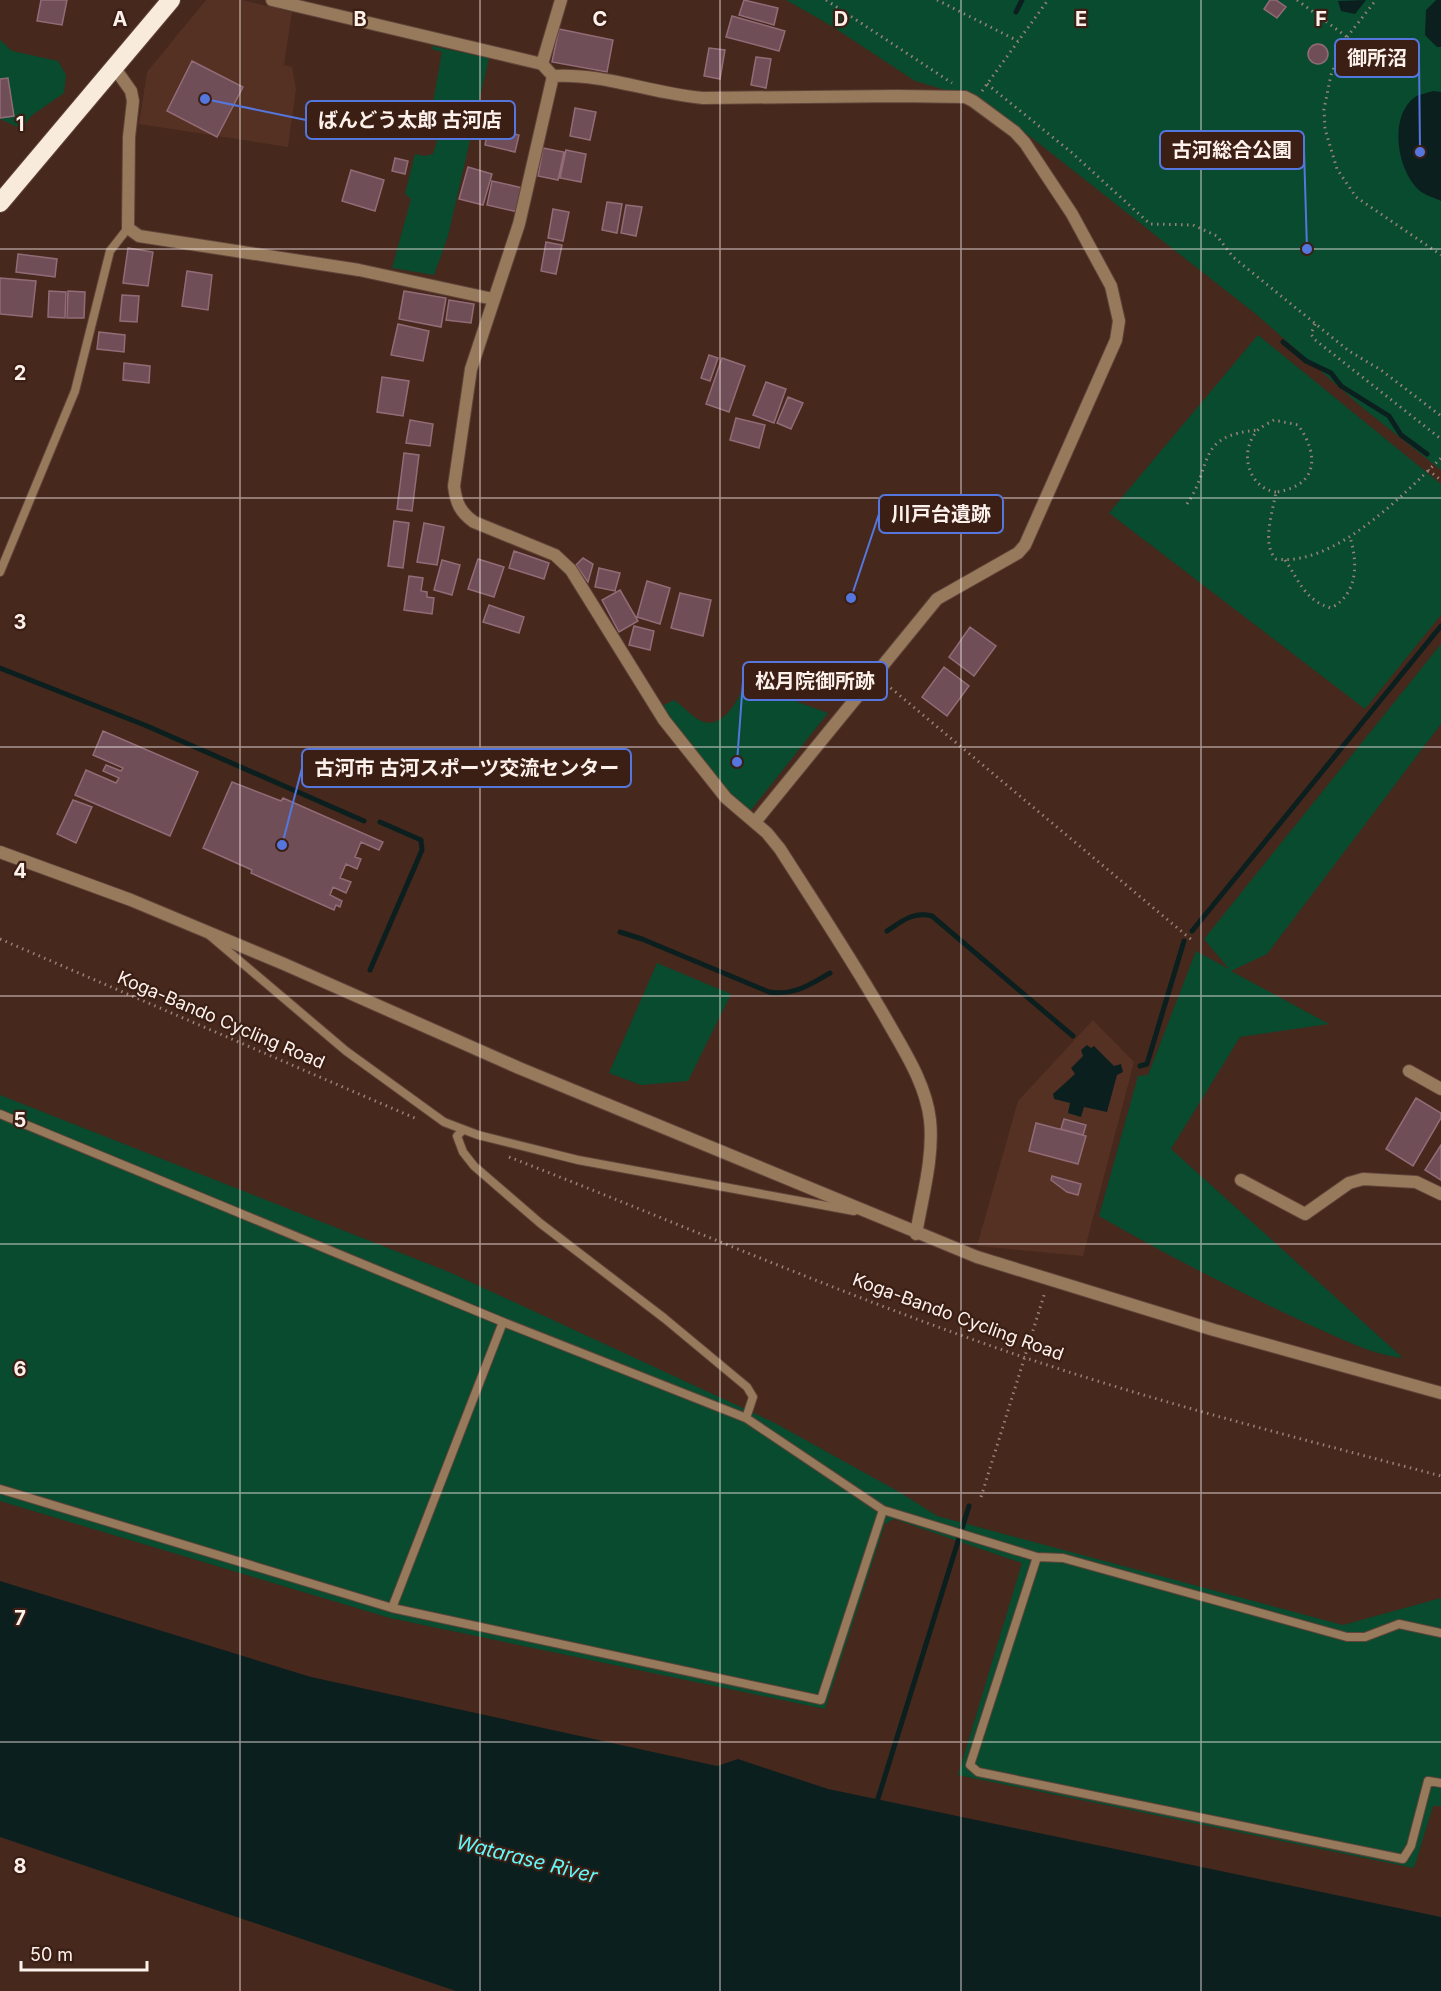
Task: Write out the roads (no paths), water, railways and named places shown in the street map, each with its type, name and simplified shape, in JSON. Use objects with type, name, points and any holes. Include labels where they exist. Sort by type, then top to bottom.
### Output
[{"type":"highway","points":[[0,204],[171,0]]},
{"type":"street","points":[[272,0],[542,64],[553,76],[590,78],[676,96],[969,99],[1015,132],[1025,143],[1072,214],[1111,286],[1118,309],[1117,331],[1025,545],[1018,553],[944,593],[873,675],[755,822]]},
{"type":"street","points":[[542,64],[561,0]]},
{"type":"street","points":[[114,67],[131,91],[133,101],[129,137],[128,228],[139,236],[359,270],[493,299]]},
{"type":"street","points":[[553,76],[519,224],[471,369],[454,486],[459,508],[474,522],[555,555],[571,570],[664,720],[726,798],[755,822],[780,849],[862,977],[913,1067],[924,1094],[930,1120],[930,1144],[916,1234]]},
{"type":"street","points":[[0,852],[131,900],[519,1068],[869,1215],[977,1257],[1214,1330],[1441,1393]]},
{"type":"street","points":[[1409,1071],[1441,1089]]},
{"type":"street","points":[[1242,1180],[1305,1214],[1349,1183],[1363,1179],[1416,1182],[1441,1194]]},
{"type":"lane","points":[[0,572],[75,391],[110,251],[128,228]]},
{"type":"lane","points":[[203,930],[346,1051],[444,1122],[462,1131],[578,1160],[869,1215]]},
{"type":"lane","points":[[0,1114],[503,1322],[746,1418],[883,1510],[942,1526],[1037,1557],[1063,1558],[1347,1637],[1365,1637],[1399,1624],[1441,1633]]},
{"type":"lane","points":[[462,1131],[457,1136],[463,1152],[474,1166],[540,1223],[664,1318],[747,1387],[753,1397],[746,1418]]},
{"type":"lane","points":[[392,1608],[503,1322]]},
{"type":"lane","points":[[0,1489],[392,1608],[821,1700],[883,1510]]},
{"type":"lane","points":[[1037,1557],[970,1765],[978,1772],[1403,1859],[1411,1846],[1428,1781],[1441,1783]]},
{"type":"water","points":[[1366,0],[1355,14],[1341,11],[1338,1]]},
{"type":"water","points":[[1436,0],[1441,0],[1441,47],[1437,47],[1425,35],[1426,10]]},
{"type":"water","points":[[1433,91],[1441,92],[1441,201],[1420,191],[1412,182],[1401,158],[1399,144],[1401,117],[1407,106],[1415,97]]},
{"type":"water","points":[[1087,1045],[1091,1048],[1094,1046],[1114,1066],[1121,1064],[1123,1072],[1117,1075],[1107,1112],[1084,1107],[1081,1117],[1068,1113],[1070,1103],[1054,1099],[1053,1094],[1075,1074],[1071,1068],[1083,1056],[1081,1050]]},
{"type":"water","name":"Watarase River","points":[[0,1581],[311,1677],[717,1766],[738,1759],[828,1789],[1441,1917],[1441,1991],[456,1991],[0,1837]]},
{"type":"waterway","points":[[1016,12],[1022,0]]},
{"type":"waterway","points":[[1283,342],[1306,361],[1331,373],[1341,386],[1389,416],[1401,435],[1427,454]]},
{"type":"waterway","points":[[1192,931],[1441,626]]},
{"type":"waterway","points":[[0,668],[147,726],[364,821]]},
{"type":"waterway","points":[[370,970],[422,850],[421,840],[380,822]]},
{"type":"waterway","points":[[887,931],[914,916],[932,916],[1073,1036]]},
{"type":"waterway","points":[[620,932],[769,992],[794,991],[830,973]]},
{"type":"waterway","points":[[1140,1066],[1147,1064],[1184,941]]},
{"type":"waterway","points":[[876,1805],[969,1506]]},
{"type":"place","name":"ばんどう太郎 古河店","points":[[205,99]]},
{"type":"place","name":"御所沼","points":[[1420,152]]},
{"type":"place","name":"古河総合公園","points":[[1307,249]]},
{"type":"place","name":"川戸台遺跡","points":[[851,598]]},
{"type":"place","name":"松月院御所跡","points":[[737,762]]},
{"type":"place","name":"古河市 古河スポーツ交流センター","points":[[282,845]]}]
